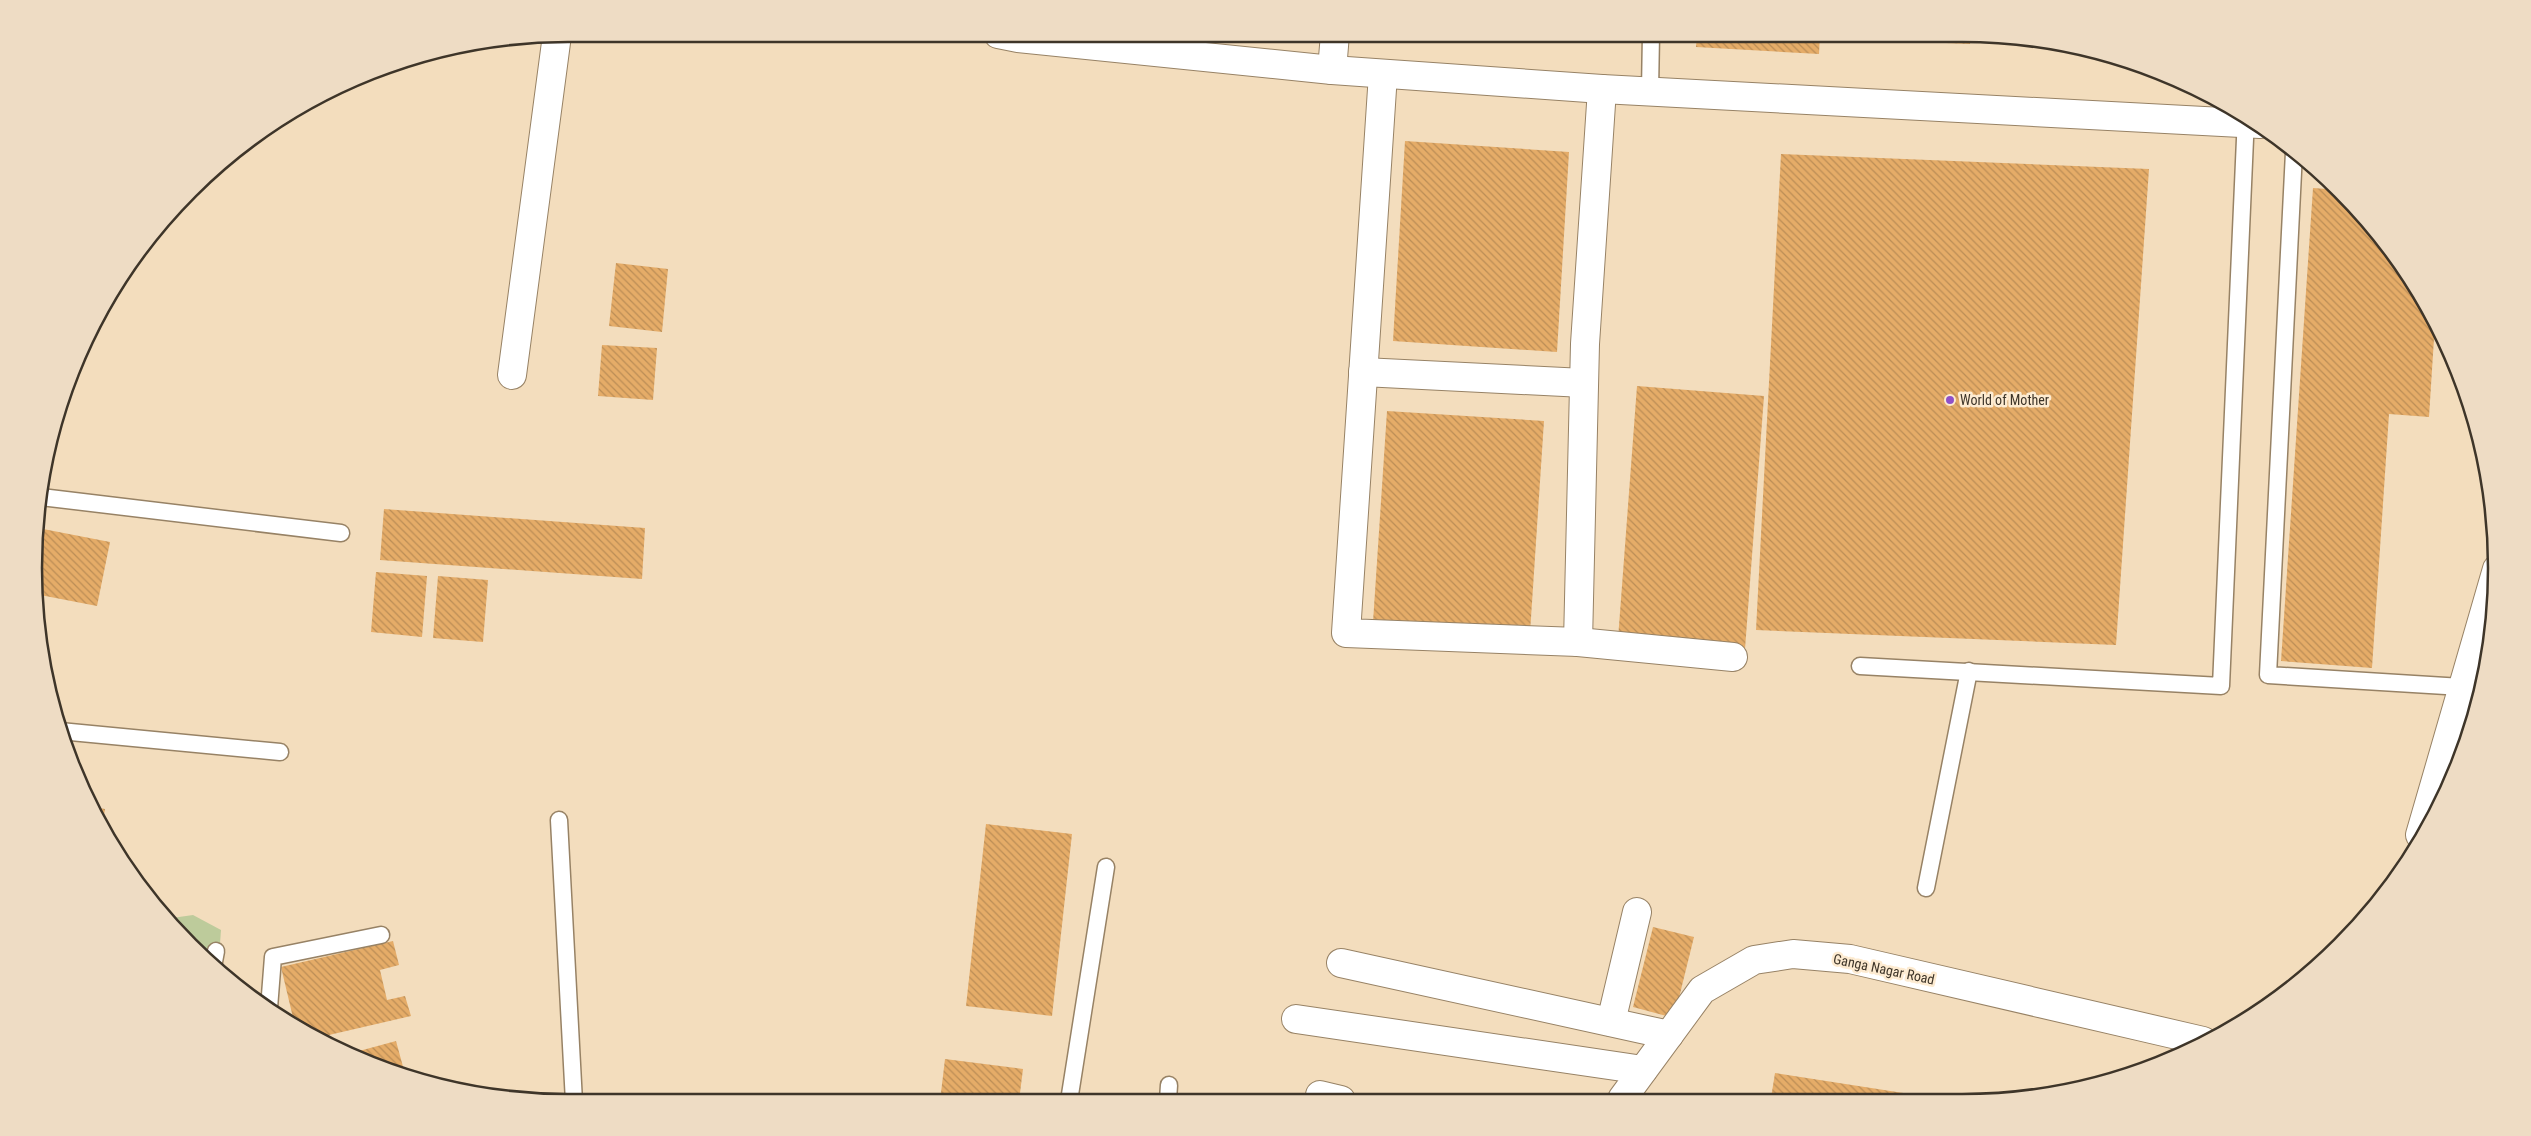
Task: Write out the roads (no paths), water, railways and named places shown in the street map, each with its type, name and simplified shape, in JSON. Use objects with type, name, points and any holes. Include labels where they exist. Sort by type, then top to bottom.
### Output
[{"type":"street","points":[[1057,42],[1332,70],[1602,89],[2238,120]]},
{"type":"street","points":[[1332,70],[1334,42]]},
{"type":"street","points":[[512,375],[557,43]]},
{"type":"street","points":[[1382,74],[1346,633],[1578,642],[1733,657]]},
{"type":"street","points":[[1578,642],[1584,383],[1602,89]]},
{"type":"street","points":[[1363,372],[1584,383]]},
{"type":"street","points":[[2425,818],[2487,603]]},
{"type":"street","points":[[1611,1022],[1637,912]]},
{"type":"street","name":"Ganga Nagar Road","points":[[1626,1094],[1702,990],[1754,960],[1793,954],[1850,959],[2195,1039]]},
{"type":"street","points":[[1341,963],[1669,1035]]},
{"type":"street","points":[[1296,1020],[1643,1070]]},
{"type":"lane","points":[[1650,91],[1652,42]]},
{"type":"lane","points":[[1860,666],[2221,686],[2251,128]]},
{"type":"lane","points":[[2294,160],[2268,675],[2462,687]]},
{"type":"lane","points":[[47,498],[341,533]]},
{"type":"lane","points":[[1926,888],[1969,671]]},
{"type":"lane","points":[[68,732],[280,752]]},
{"type":"lane","points":[[559,820],[574,1094]]},
{"type":"lane","points":[[1069,1094],[1106,867]]},
{"type":"lane","points":[[270,1000],[273,957],[381,935]]},
{"type":"place","name":"World of Mother","points":[[1950,400]]}]
